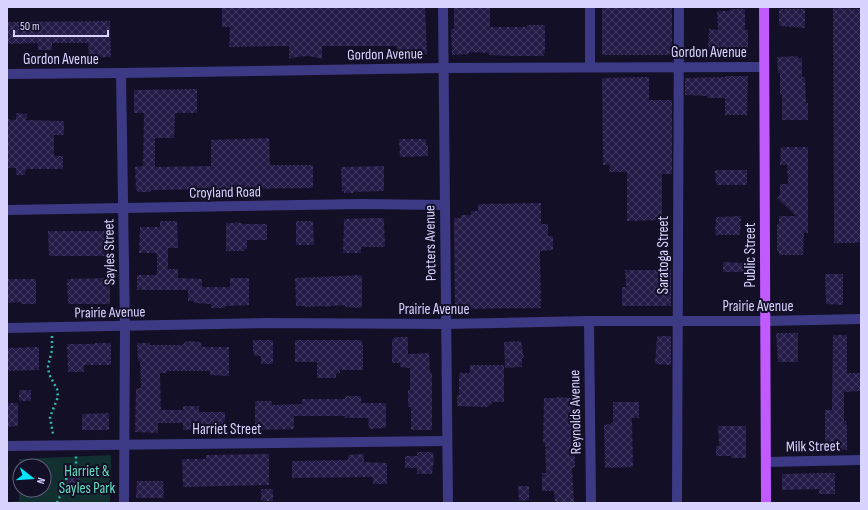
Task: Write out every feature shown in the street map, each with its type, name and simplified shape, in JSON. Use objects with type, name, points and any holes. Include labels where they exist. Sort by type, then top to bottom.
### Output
[{"type":"main road","name":"Public Street","points":[[764,7],[766,503]]},
{"type":"street","name":"Potters Avenue","points":[[442,7],[446,440],[448,503]]},
{"type":"street","points":[[590,7],[590,67]]},
{"type":"street","name":"Saratoga Street","points":[[677,503],[679,7]]},
{"type":"street","name":"Gordon Avenue","points":[[7,74],[443,68],[764,66]]},
{"type":"street","name":"Sayles Street","points":[[121,73],[125,327],[124,503]]},
{"type":"street","name":"Croyland Road","points":[[7,210],[444,204]]},
{"type":"street","name":"Prairie Avenue","points":[[7,328],[125,327],[265,323],[446,324],[589,321],[765,321],[861,319]]},
{"type":"street","name":"Reynolds Avenue","points":[[589,321],[591,503]]},
{"type":"street","name":"Harriet Street","points":[[7,446],[124,444],[302,444],[446,440]]},
{"type":"street","name":"Milk Street","points":[[766,462],[861,460]]},
{"type":"path","points":[[52,328],[52,350],[48,366],[49,374],[57,389],[58,397],[50,417],[53,432],[53,446]]},
{"type":"path","points":[[57,503],[65,488],[67,480],[66,473],[69,471],[76,471],[76,445]]},
{"type":"green space","name":"Harriet & Sayles Park","points":[[111,455],[110,503],[7,503],[19,501],[19,498],[52,498],[52,458],[42,458]]},
{"type":"building","points":[[222,7],[425,7],[427,54],[397,55],[397,46],[322,46],[322,59],[309,56],[289,59],[289,46],[229,47],[230,27],[222,27]]},
{"type":"building","points":[[454,7],[490,7],[490,27],[527,27],[527,25],[545,25],[544,56],[489,55],[489,53],[469,52],[469,54],[452,55],[451,29],[454,29]]},
{"type":"building","points":[[602,7],[672,7],[672,55],[602,55]]},
{"type":"building","points":[[833,8],[860,9],[860,242],[855,243],[834,243]]},
{"type":"building","points":[[730,9],[745,9],[745,30],[748,30],[748,53],[713,53],[708,49],[709,29],[718,30],[717,11],[730,11]]},
{"type":"building","points":[[779,9],[805,9],[805,28],[779,26]]},
{"type":"building","points":[[110,21],[111,57],[89,57],[88,43],[52,43],[52,50],[38,50],[38,43],[7,44],[7,22]]},
{"type":"building","points":[[798,56],[798,58],[802,58],[802,77],[805,77],[808,120],[782,120],[782,94],[780,94],[780,73],[778,73],[777,57]]},
{"type":"building","points":[[748,76],[747,115],[725,115],[725,98],[707,98],[707,96],[685,95],[685,78]]},
{"type":"building","points":[[649,77],[649,100],[672,100],[672,174],[662,174],[662,220],[627,221],[627,172],[609,172],[610,165],[603,165],[602,78]]},
{"type":"building","points":[[197,89],[197,113],[175,113],[174,138],[155,138],[155,167],[211,166],[211,140],[269,138],[270,165],[313,165],[313,188],[151,190],[151,192],[137,192],[135,167],[143,166],[144,113],[134,113],[134,90]]},
{"type":"building","points":[[16,113],[27,114],[26,120],[64,121],[64,135],[54,135],[54,156],[63,156],[63,169],[26,169],[25,175],[16,175],[16,168],[7,168],[7,119],[16,120]]},
{"type":"building","points":[[399,139],[426,139],[426,145],[428,145],[428,156],[400,157]]},
{"type":"building","points":[[781,147],[808,147],[808,233],[804,233],[803,255],[779,255],[779,251],[777,251],[777,224],[779,224],[779,216],[796,216],[777,198],[780,195],[780,184],[788,184],[787,165],[780,165]]},
{"type":"building","points":[[384,166],[384,191],[344,193],[344,191],[342,191],[341,167]]},
{"type":"building","points":[[715,170],[747,170],[747,185],[716,185]]},
{"type":"building","points":[[541,203],[541,224],[548,224],[548,236],[553,236],[553,250],[540,251],[541,308],[455,309],[454,218],[461,218],[461,215],[471,215],[471,211],[478,211],[478,204]]},
{"type":"building","points":[[741,216],[740,235],[715,235],[716,217]]},
{"type":"building","points":[[383,218],[385,247],[361,247],[361,253],[343,253],[344,219]]},
{"type":"building","points":[[160,221],[177,221],[178,248],[168,248],[168,269],[178,269],[178,278],[202,279],[202,287],[230,287],[230,278],[249,278],[249,305],[211,308],[211,304],[194,303],[194,301],[188,301],[188,290],[137,290],[137,275],[157,275],[157,253],[139,253],[140,227],[160,227]]},
{"type":"building","points":[[296,221],[313,221],[314,245],[296,245]]},
{"type":"building","points":[[236,222],[244,224],[267,224],[267,240],[247,240],[247,249],[244,249],[245,251],[226,251],[226,223]]},
{"type":"building","points":[[48,231],[109,231],[109,256],[49,256]]},
{"type":"building","points":[[723,262],[746,263],[745,272],[723,272]]},
{"type":"building","points":[[625,270],[671,270],[671,306],[622,306],[622,287],[626,287]]},
{"type":"building","points":[[825,274],[843,274],[843,305],[826,304]]},
{"type":"building","points":[[362,275],[361,308],[345,307],[345,305],[329,307],[296,306],[295,278]]},
{"type":"building","points":[[110,278],[110,304],[68,304],[67,279]]},
{"type":"building","points":[[7,279],[36,279],[36,304],[21,304],[21,302],[7,303]]},
{"type":"building","points":[[776,333],[798,333],[798,362],[778,362]]},
{"type":"building","points":[[833,335],[847,335],[847,373],[861,373],[861,391],[844,392],[844,421],[846,421],[847,428],[847,450],[825,449],[825,410],[832,410]]},
{"type":"building","points":[[657,336],[671,336],[671,365],[655,364]]},
{"type":"building","points":[[394,337],[408,337],[408,354],[429,353],[430,373],[432,373],[432,430],[411,430],[411,407],[408,407],[410,368],[400,367],[400,363],[392,363],[392,339],[394,339]]},
{"type":"building","points":[[253,340],[273,340],[273,364],[261,364],[261,356],[255,356],[253,351]]},
{"type":"building","points":[[295,340],[362,340],[363,370],[340,370],[340,373],[336,374],[336,378],[317,378],[317,362],[295,362]]},
{"type":"building","points":[[187,341],[200,342],[202,347],[229,347],[229,376],[210,375],[210,371],[167,371],[167,373],[160,373],[161,410],[183,410],[183,406],[199,406],[199,412],[225,412],[225,428],[183,430],[183,423],[158,423],[158,433],[135,432],[136,389],[141,388],[140,361],[138,361],[137,343],[150,343],[150,345],[182,345]]},
{"type":"building","points":[[521,341],[524,358],[522,358],[522,367],[505,368],[504,342]]},
{"type":"building","points":[[111,343],[111,365],[84,365],[84,372],[68,372],[67,344]]},
{"type":"building","points":[[39,347],[39,370],[7,371],[7,348]]},
{"type":"building","points":[[470,365],[504,365],[504,402],[493,402],[488,407],[457,406],[457,395],[459,395],[459,373],[470,373]]},
{"type":"building","points":[[19,390],[31,390],[31,401],[19,401]]},
{"type":"building","points":[[345,396],[361,396],[361,403],[386,403],[386,428],[369,429],[368,418],[345,418],[345,416],[294,416],[294,429],[259,430],[259,427],[255,427],[255,401],[272,401],[272,405],[302,404],[302,399],[345,399]]},
{"type":"building","points":[[544,398],[573,398],[575,466],[572,468],[574,503],[555,503],[554,491],[542,491],[542,473],[546,473],[545,443],[543,443]]},
{"type":"building","points":[[613,402],[639,402],[639,418],[632,418],[633,467],[605,468],[604,425],[613,423]]},
{"type":"building","points":[[7,403],[18,403],[18,426],[7,427]]},
{"type":"building","points":[[109,413],[109,430],[82,430],[82,414]]},
{"type":"building","points":[[718,426],[746,426],[746,458],[716,456],[716,446],[719,446]]},
{"type":"building","points":[[417,452],[433,452],[434,461],[432,474],[417,474],[417,468],[405,468],[405,456],[417,456]]},
{"type":"building","points":[[269,454],[269,485],[183,487],[182,459],[206,459],[206,455]]},
{"type":"building","points":[[364,454],[364,462],[387,463],[387,484],[373,484],[373,477],[292,478],[292,461],[348,460],[348,455]]},
{"type":"building","points":[[68,473],[80,474],[79,487],[68,487]]},
{"type":"building","points":[[835,473],[835,494],[819,494],[819,489],[782,490],[782,474]]},
{"type":"building","points":[[137,481],[163,481],[164,498],[136,498]]},
{"type":"building","points":[[518,486],[529,486],[529,500],[519,501]]},
{"type":"building","points":[[261,489],[273,489],[273,501],[261,501]]}]
